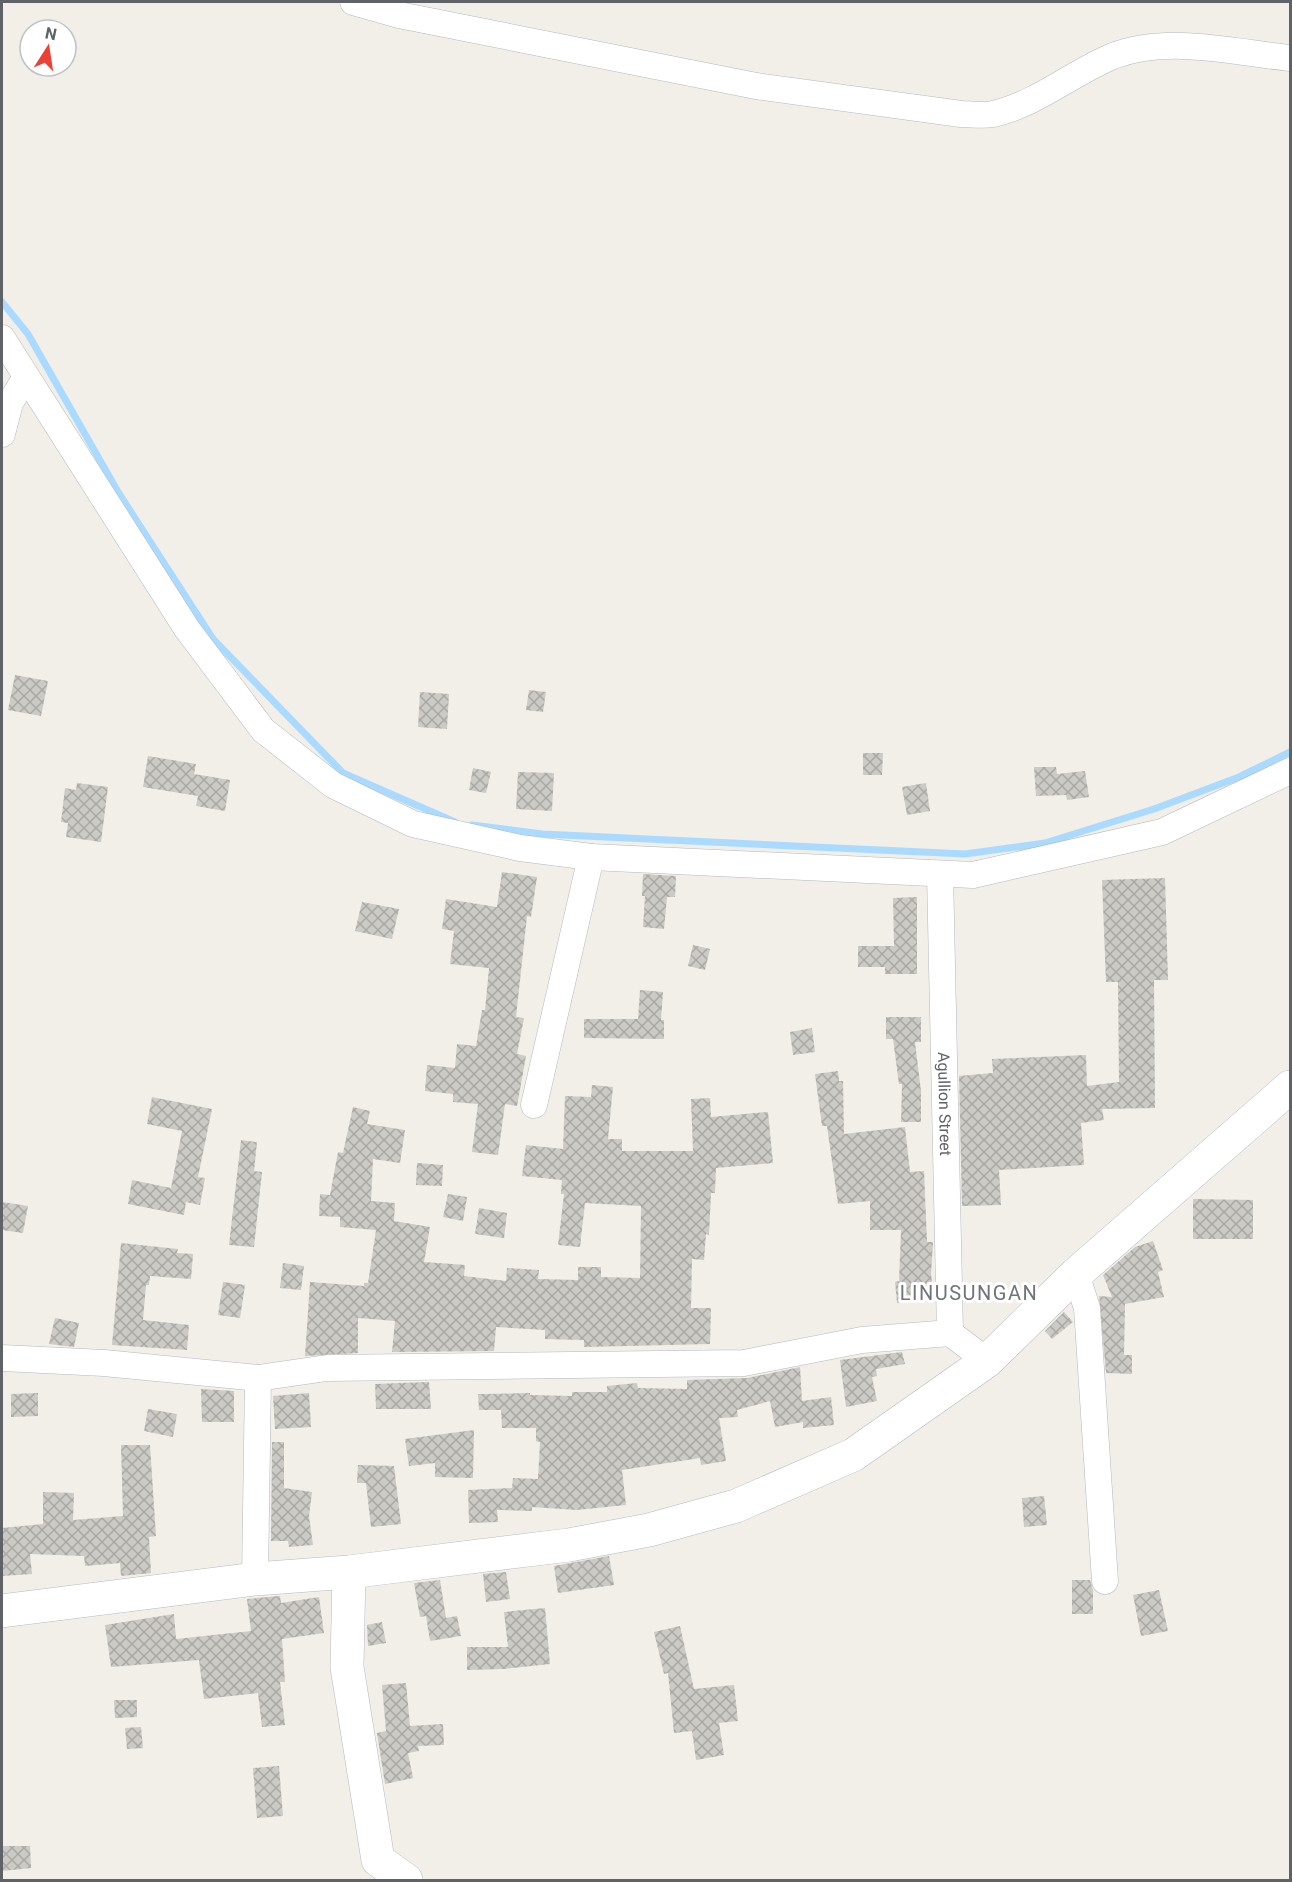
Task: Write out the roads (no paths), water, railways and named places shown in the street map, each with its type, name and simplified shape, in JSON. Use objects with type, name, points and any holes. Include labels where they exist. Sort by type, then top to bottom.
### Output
[{"type":"street","points":[[353,2],[399,15],[756,86],[961,114],[991,114],[1025,104],[1113,57],[1149,46],[1173,46],[1290,58]]},
{"type":"street","points":[[2,338],[187,628],[263,730],[333,785],[413,824],[520,848],[591,856],[973,875],[1162,832],[1290,771]]},
{"type":"street","points":[[2,434],[10,403],[26,377]]},
{"type":"street","points":[[534,1105],[591,856]]},
{"type":"street","name":"Agullion Street","points":[[940,873],[950,1333]]},
{"type":"street","points":[[2,1611],[255,1579],[349,1572],[569,1545],[649,1530],[736,1506],[853,1455],[987,1361],[1076,1274],[1290,1087]]},
{"type":"street","points":[[1076,1274],[1087,1308],[1105,1581]]},
{"type":"street","points":[[2,1358],[104,1363],[258,1378],[327,1368],[744,1363],[862,1340],[950,1333],[987,1361]]},
{"type":"street","points":[[255,1579],[258,1378]]},
{"type":"street","points":[[349,1572],[347,1667],[378,1860],[406,1881]]},
{"type":"waterway","points":[[2,302],[28,334],[118,492],[213,639],[343,773],[455,822]]},
{"type":"waterway","points":[[472,825],[542,834],[965,854],[1045,843],[1154,809],[1239,777],[1290,752]]},
{"type":"district","name":"LINUSUNGAN","points":[[969,1293]]}]
